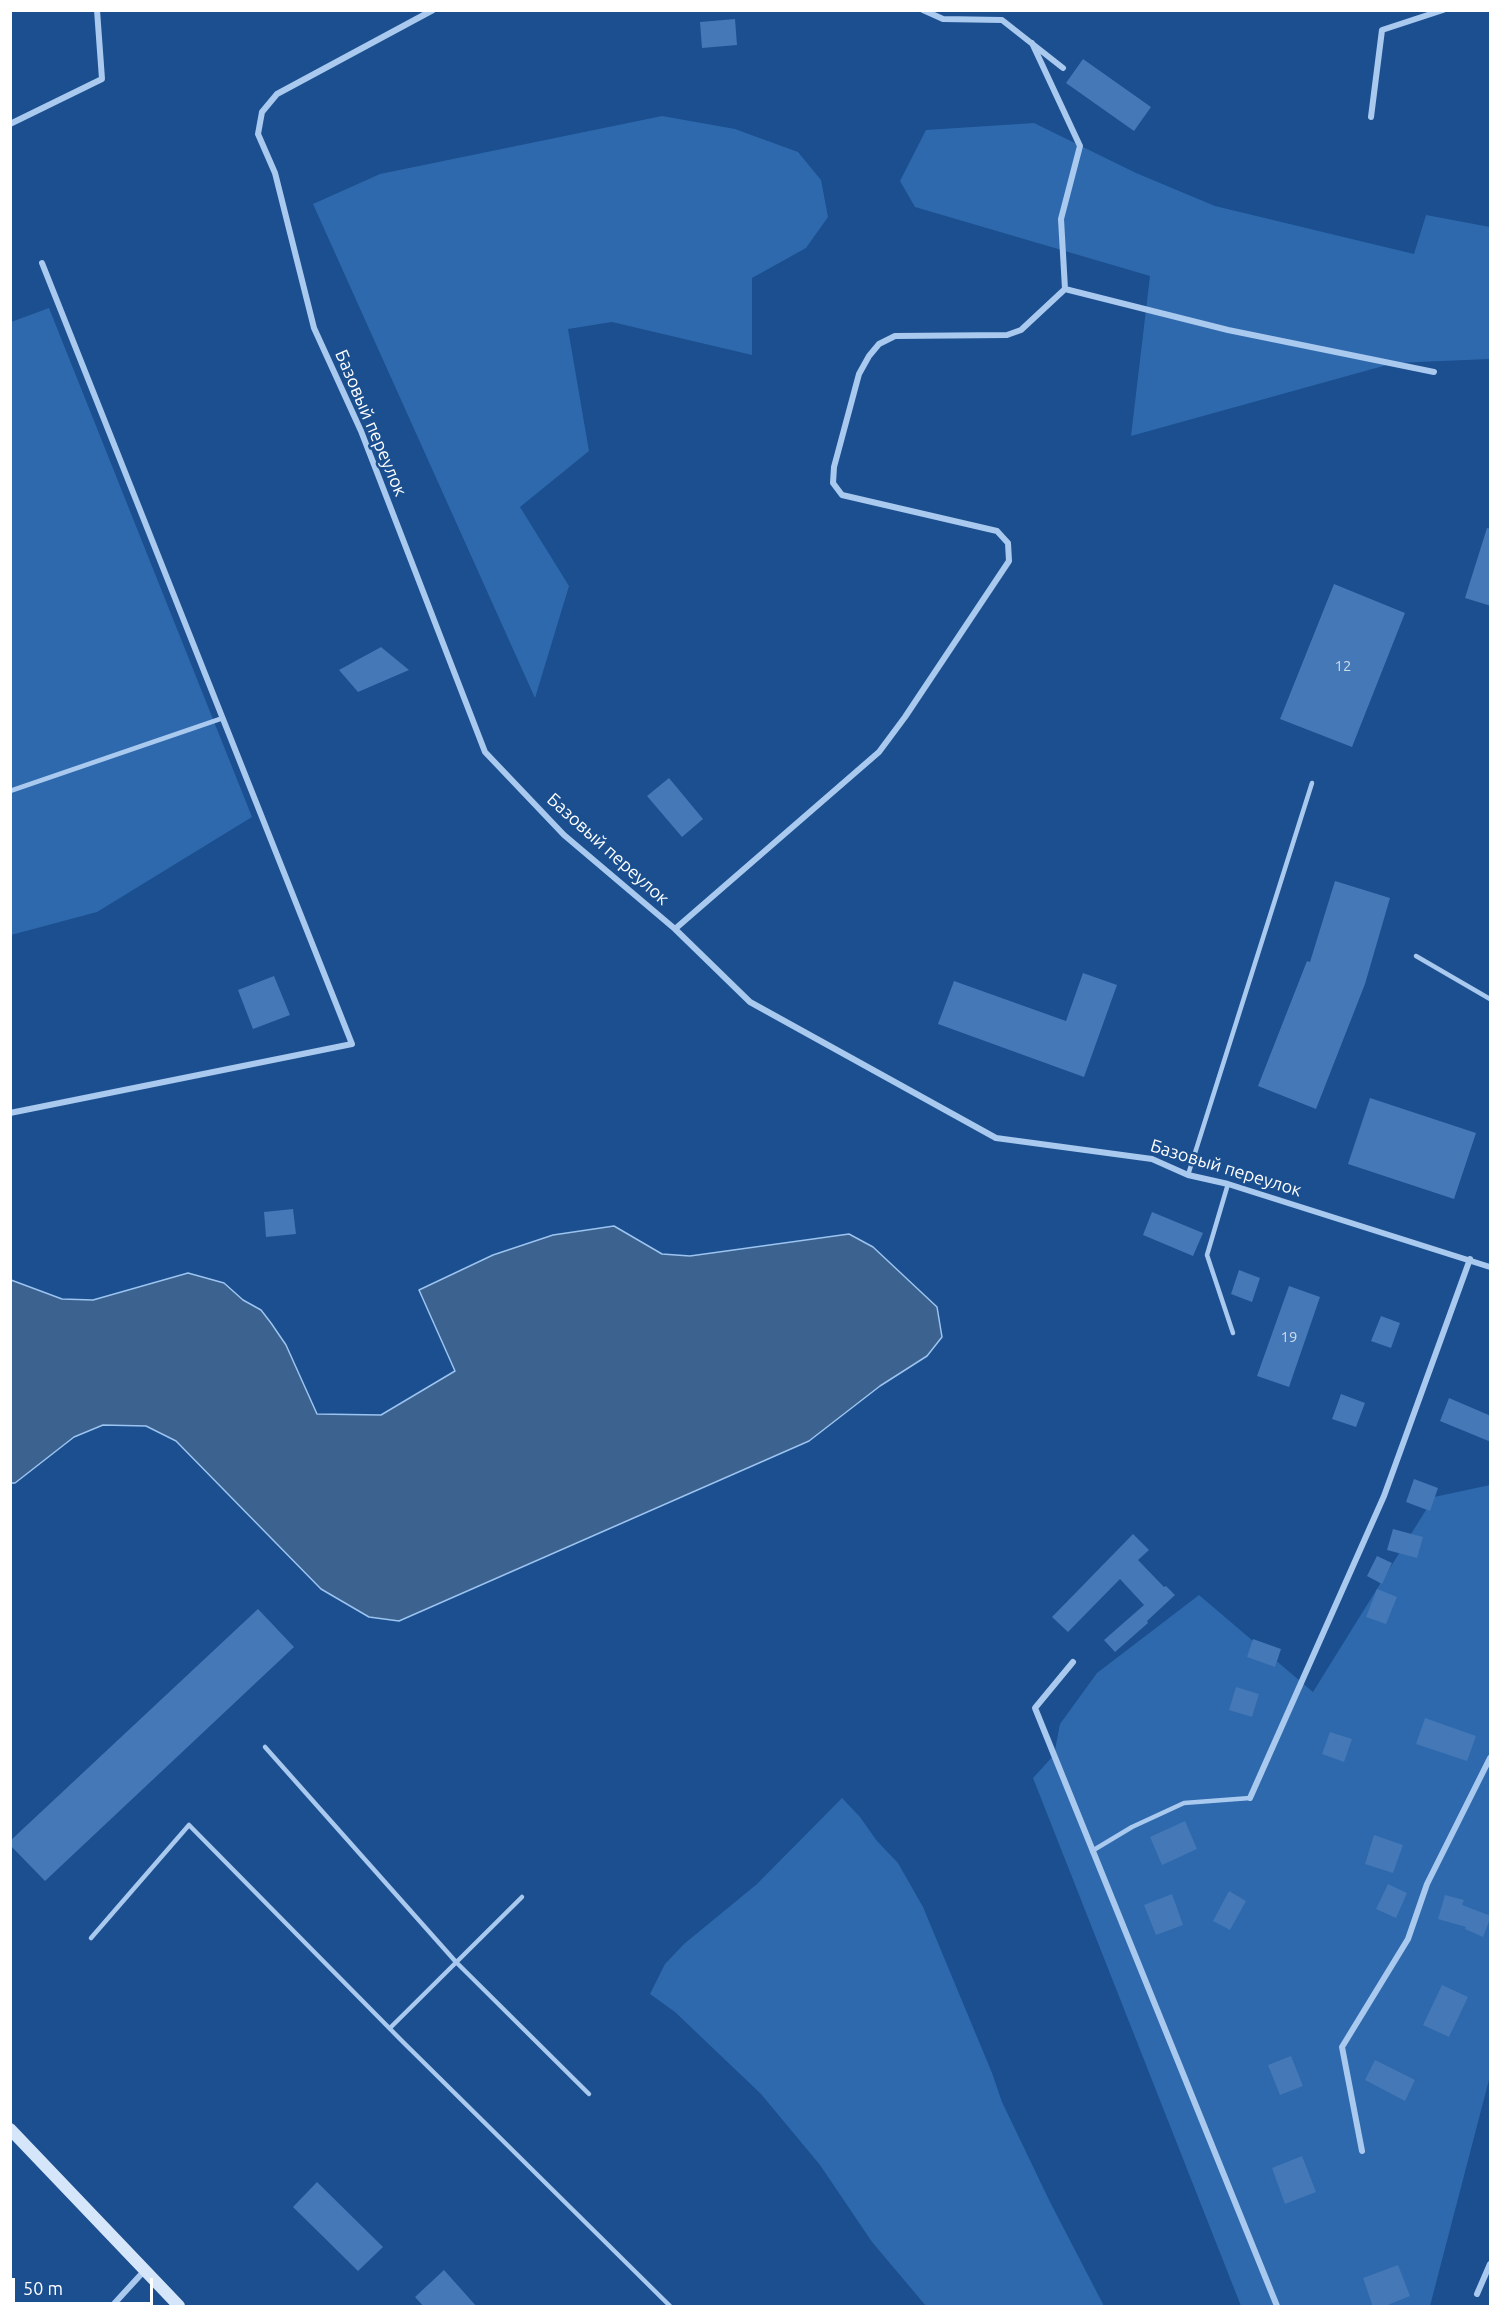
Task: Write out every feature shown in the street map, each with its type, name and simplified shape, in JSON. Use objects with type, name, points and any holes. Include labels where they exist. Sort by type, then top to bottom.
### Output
[{"type":"main road","points":[[10,2129],[179,2307]]},
{"type":"street","points":[[10,124],[102,79],[97,10]]},
{"type":"street","name":"Базовый переулок","points":[[433,10],[277,94],[262,112],[258,134],[275,173],[314,328],[361,430],[485,752],[564,835],[675,929],[750,1002],[996,1138],[1152,1159],[1188,1176],[1228,1184],[1491,1267]]},
{"type":"street","points":[[923,10],[943,19],[1002,20],[1063,68]]},
{"type":"street","points":[[1371,117],[1382,30],[1443,10]]},
{"type":"street","points":[[1032,43],[1080,146],[1061,219],[1065,289]]},
{"type":"street","points":[[10,1113],[352,1044],[42,263]]},
{"type":"street","points":[[675,929],[879,752],[1010,561],[1008,543],[997,531],[842,495],[833,483],[834,467],[859,374],[869,356],[879,344],[895,336],[1006,335],[1021,330],[1065,289]]},
{"type":"street","points":[[1065,289],[1228,330],[1434,372]]},
{"type":"street","points":[[1250,1798],[1384,1496],[1470,1259]]},
{"type":"street","points":[[1073,1662],[1035,1708],[1277,2307]]},
{"type":"street","points":[[1362,2151],[1342,2047],[1408,1939],[1427,1884],[1491,1758]]},
{"type":"street","points":[[1477,2294],[1491,2264]]},
{"type":"street","points":[[112,2307],[145,2270]]},
{"type":"lane","points":[[10,791],[223,718]]},
{"type":"lane","points":[[1188,1176],[1312,783]]},
{"type":"lane","points":[[1416,956],[1491,999]]},
{"type":"lane","points":[[1228,1184],[1207,1255],[1233,1333]]},
{"type":"lane","points":[[265,1747],[456,1962],[589,2094]]},
{"type":"lane","points":[[1092,1851],[1132,1827],[1184,1803],[1250,1798]]},
{"type":"lane","points":[[91,1938],[189,1825],[670,2307]]},
{"type":"lane","points":[[390,2028],[522,1896]]},
{"type":"shaded area","points":[[662,116],[735,129],[798,152],[821,180],[828,217],[806,248],[752,278],[752,355],[612,322],[568,329],[589,451],[520,507],[569,586],[535,698],[313,204],[380,174]]},
{"type":"shaded area","points":[[1034,123],[1136,173],[1215,206],[1414,254],[1426,215],[1490,227],[1490,359],[1394,363],[1131,436],[1150,276],[915,207],[900,181],[926,130]]},
{"type":"shaded area","points":[[49,308],[252,817],[97,912],[11,935],[11,322]]},
{"type":"shaded area","points":[[614,1226],[662,1254],[690,1256],[849,1234],[873,1247],[937,1307],[942,1337],[927,1356],[880,1386],[809,1441],[399,1621],[369,1617],[321,1589],[176,1441],[146,1426],[103,1425],[74,1437],[15,1483],[11,1483],[11,1280],[62,1299],[93,1300],[188,1273],[224,1283],[243,1300],[261,1310],[271,1323],[286,1345],[317,1414],[381,1415],[455,1371],[419,1290],[493,1255],[553,1235]]},
{"type":"shaded area","points":[[1490,1485],[1490,2076],[1430,2306],[1241,2306],[1033,1778],[1054,1755],[1060,1724],[1097,1673],[1199,1595],[1313,1692],[1434,1497]]},
{"type":"shaded area","points":[[842,1798],[898,1863],[923,1907],[1002,2102],[1104,2306],[926,2306],[872,2242],[820,2165],[761,2094],[675,2012],[650,1994],[665,1964],[684,1944],[757,1884]]},
{"type":"building","points":[[735,19],[737,45],[702,48],[700,22]]},
{"type":"building","points":[[1083,59],[1151,107],[1134,131],[1066,83]]},
{"type":"building","points":[[1487,528],[1491,529],[1491,606],[1465,598]]},
{"type":"building","points":[[1334,584],[1405,613],[1352,747],[1280,719]]},
{"type":"building","points":[[381,647],[409,670],[358,692],[339,670]]},
{"type":"building","points":[[669,778],[703,819],[682,837],[647,796]]},
{"type":"building","points":[[1335,881],[1390,898],[1365,984],[1316,1109],[1258,1086],[1307,961],[1310,962]]},
{"type":"building","points":[[1083,973],[1117,985],[1084,1077],[938,1024],[954,981],[1066,1021]]},
{"type":"building","points":[[274,976],[290,1015],[253,1029],[238,990]]},
{"type":"building","points":[[1370,1098],[1476,1133],[1454,1199],[1348,1164]]},
{"type":"building","points":[[293,1209],[296,1234],[266,1237],[264,1212]]},
{"type":"building","points":[[1152,1212],[1203,1233],[1193,1256],[1143,1235]]},
{"type":"building","points":[[1239,1270],[1260,1278],[1252,1302],[1231,1294]]},
{"type":"building","points":[[1289,1286],[1320,1297],[1289,1387],[1257,1376]]},
{"type":"building","points":[[1381,1316],[1400,1323],[1391,1348],[1371,1341]]},
{"type":"building","points":[[1341,1394],[1365,1403],[1356,1427],[1332,1419]]},
{"type":"building","points":[[1449,1398],[1491,1416],[1491,1442],[1440,1421]]},
{"type":"building","points":[[1414,1479],[1438,1488],[1430,1511],[1406,1502]]},
{"type":"building","points":[[1393,1529],[1423,1537],[1417,1558],[1387,1550]]},
{"type":"building","points":[[1133,1534],[1149,1550],[1138,1560],[1175,1595],[1115,1652],[1104,1640],[1144,1605],[1120,1579],[1068,1632],[1052,1617]]},
{"type":"building","points":[[1377,1556],[1392,1563],[1382,1584],[1367,1576]]},
{"type":"building","points":[[1377,1589],[1397,1597],[1386,1624],[1366,1617]]},
{"type":"building","points":[[258,1609],[294,1647],[45,1881],[10,1845],[10,1841]]},
{"type":"building","points":[[1253,1639],[1281,1649],[1275,1667],[1247,1657]]},
{"type":"building","points":[[1236,1687],[1259,1694],[1252,1717],[1229,1710]]},
{"type":"building","points":[[1425,1718],[1476,1736],[1467,1761],[1416,1744]]},
{"type":"building","points":[[1330,1732],[1352,1739],[1344,1762],[1322,1754]]},
{"type":"building","points":[[1185,1821],[1197,1849],[1162,1865],[1150,1837]]},
{"type":"building","points":[[1374,1835],[1403,1845],[1393,1873],[1365,1864]]},
{"type":"building","points":[[1388,1884],[1407,1893],[1396,1918],[1376,1909]]},
{"type":"building","points":[[1229,1891],[1246,1901],[1230,1930],[1213,1921]]},
{"type":"building","points":[[1172,1894],[1183,1925],[1156,1935],[1144,1905]]},
{"type":"building","points":[[1445,1895],[1464,1900],[1462,1905],[1491,1916],[1483,1937],[1465,1929],[1466,1927],[1438,1919]]},
{"type":"building","points":[[1442,1985],[1468,1997],[1449,2037],[1423,2025]]},
{"type":"building","points":[[1291,2056],[1303,2086],[1280,2095],[1268,2065]]},
{"type":"building","points":[[1375,2060],[1415,2080],[1405,2101],[1365,2080]]},
{"type":"building","points":[[1302,2156],[1316,2192],[1285,2204],[1272,2168]]},
{"type":"building","points":[[317,2182],[383,2247],[358,2271],[293,2207]]},
{"type":"building","points":[[1398,2265],[1410,2296],[1383,2307],[1373,2307],[1363,2278]]},
{"type":"building","points":[[444,2270],[477,2307],[424,2307],[415,2297]]}]
